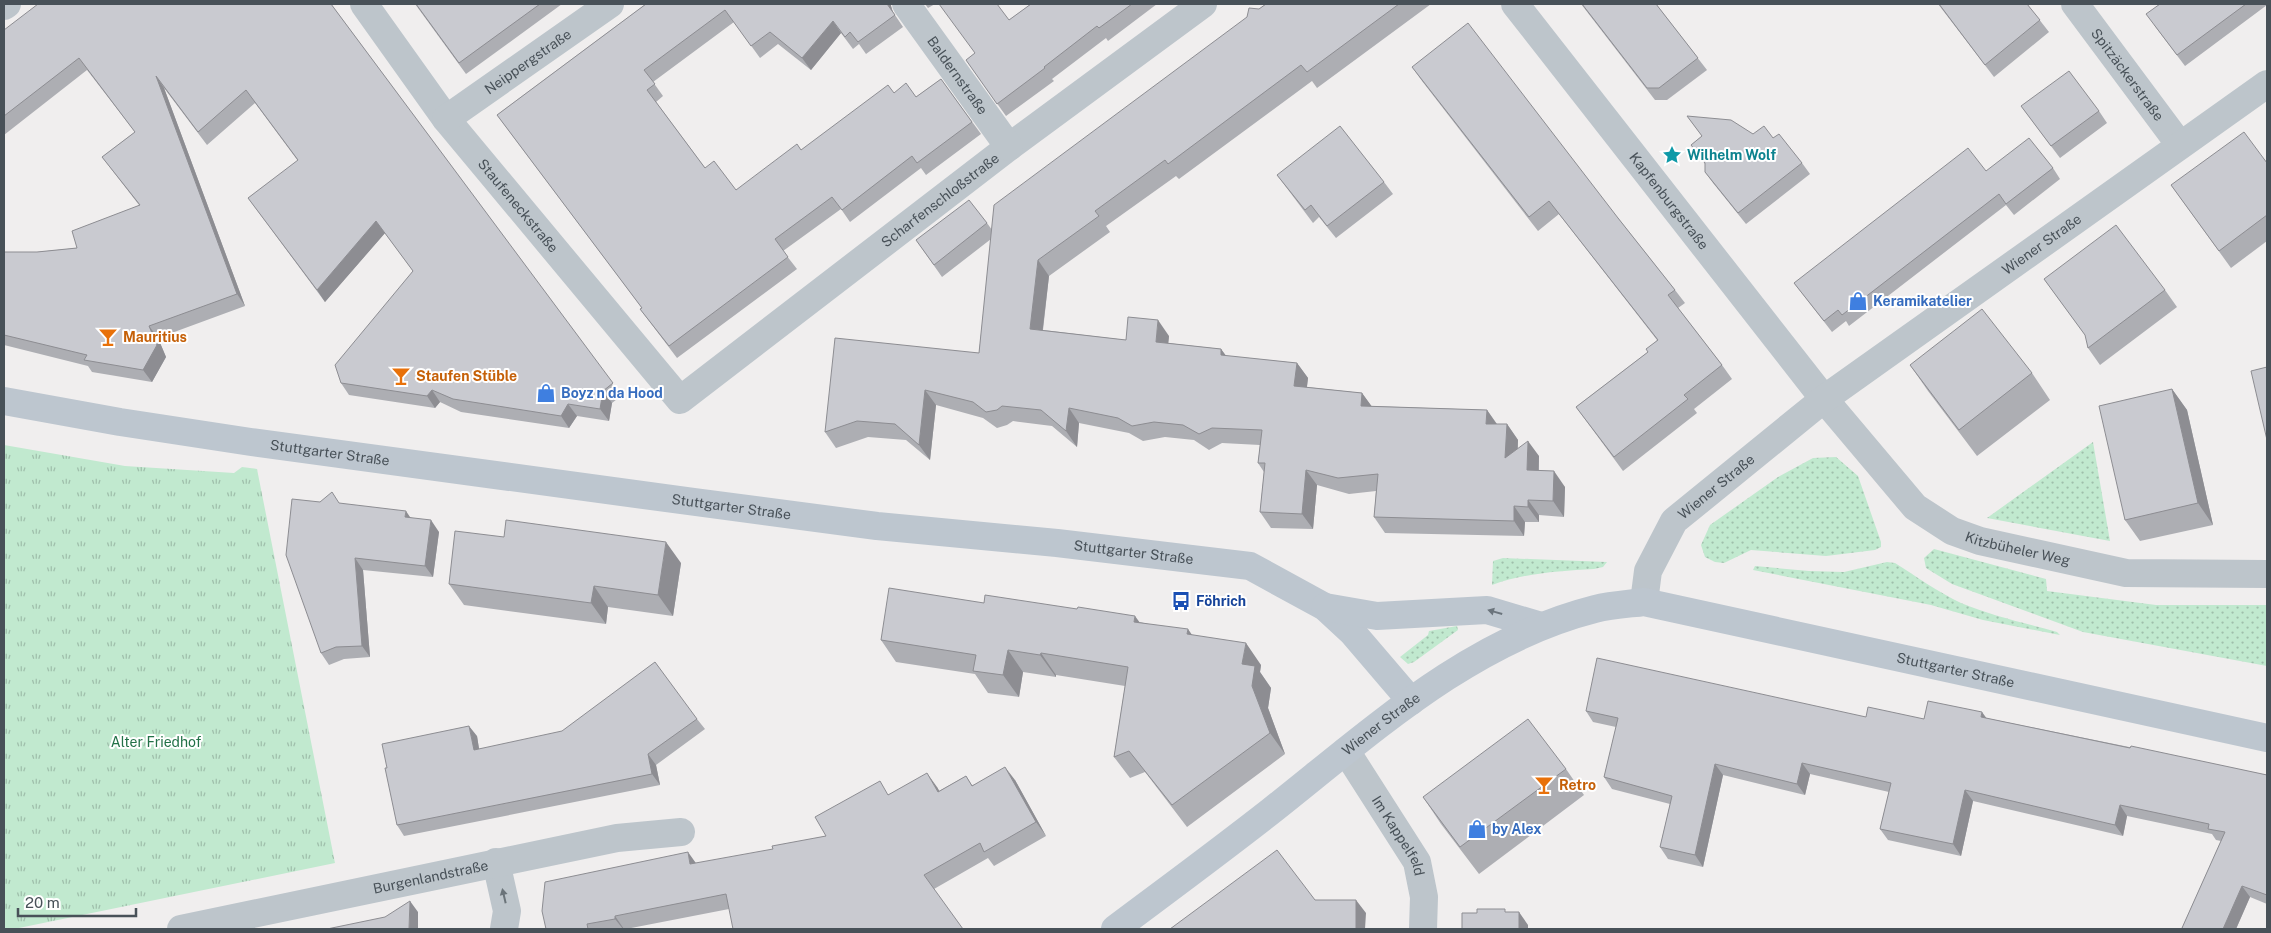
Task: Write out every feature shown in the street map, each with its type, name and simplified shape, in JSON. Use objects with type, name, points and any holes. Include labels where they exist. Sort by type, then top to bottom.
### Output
[{"type":"main road","name":"Stuttgarter Straße","points":[[4,401],[120,422],[251,442],[695,502],[877,526],[1057,543],[1250,566],[1325,607],[1352,632],[1411,701]]},
{"type":"main road","name":"Wiener Straße","points":[[1114,929],[1270,812],[1411,701],[1476,658],[1541,626],[1596,608],[1644,602]]},
{"type":"main road","name":"Stuttgarter Straße","points":[[1644,602],[2267,738]]},
{"type":"main road","points":[[1325,607],[1377,616],[1487,610],[1541,626]]},
{"type":"street","name":"Staufeneckstraße","points":[[364,4],[446,118],[680,400]]},
{"type":"street","name":"Neippergstraße","points":[[446,118],[610,4]]},
{"type":"street","name":"Baldernstraße","points":[[906,4],[1009,147]]},
{"type":"street","name":"Scharfenschloßstraße","points":[[680,400],[1009,147],[1203,4]]},
{"type":"street","name":"Kapfenburgstraße","points":[[1515,4],[1824,399]]},
{"type":"street","name":"Spitzäckerstraße","points":[[2075,4],[2180,145]]},
{"type":"street","name":"Wiener Straße","points":[[1644,602],[1648,571],[1674,520],[1824,399],[2267,84]]},
{"type":"street","name":"Kitzbüheler Weg","points":[[1824,399],[1915,507],[1952,531],[1980,541],[2126,573],[2267,574]]},
{"type":"street","name":"Im Kappelfeld","points":[[1346,751],[1417,862],[1424,897],[1423,929]]},
{"type":"street","name":"Burgenlandstraße","points":[[182,929],[617,838],[681,832]]},
{"type":"street","points":[[496,862],[508,911],[504,929]]},
{"type":"green space","points":[[2093,442],[2110,541],[1987,518]]},
{"type":"green space","name":"Alter Friedhof","points":[[4,445],[125,466],[234,473],[242,467],[257,469],[335,863],[14,929],[4,929]]},
{"type":"green space","points":[[1836,457],[1858,476],[1881,542],[1881,547],[1875,550],[1826,556],[1751,550],[1724,563],[1715,562],[1705,557],[1701,545],[1710,525],[1778,477],[1813,458]]},
{"type":"green space","points":[[1934,549],[2046,579],[2047,591],[2156,605],[2267,605],[2267,666],[2083,632],[1952,584],[1926,568],[1924,558]]},
{"type":"green space","points":[[1503,558],[1607,562],[1603,567],[1594,569],[1530,575],[1492,585],[1493,561]]},
{"type":"green space","points":[[1887,562],[1895,563],[1961,603],[1997,616],[2057,632],[2060,635],[1983,620],[1931,605],[1753,570],[1755,566],[1844,572]]},
{"type":"green space","points":[[1457,626],[1458,630],[1414,662],[1408,664],[1400,657],[1428,635],[1429,631]]},
{"type":"building","points":[[38,4],[331,4],[613,383],[603,391],[600,409],[568,404],[561,416],[453,399],[432,390],[427,396],[341,383],[335,365],[413,271],[376,221],[317,290],[248,198],[298,160],[246,90],[198,132],[156,76],[237,294],[149,326],[157,345],[143,370],[84,360],[87,355],[4,335],[4,252],[37,252],[77,248],[72,231],[140,205],[102,157],[135,132],[79,58],[4,116],[4,30]]},
{"type":"building","points":[[416,4],[540,4],[459,63]]},
{"type":"building","points":[[646,4],[887,4],[895,15],[858,42],[850,32],[845,37],[833,21],[802,58],[770,32],[751,46],[725,10],[644,70],[655,84],[647,90],[705,168],[714,161],[736,190],[797,144],[801,150],[888,85],[894,93],[906,83],[916,97],[941,79],[972,122],[917,163],[912,156],[842,210],[832,197],[775,239],[788,257],[669,346],[497,115]]},
{"type":"building","points":[[939,4],[997,4],[1009,20],[1031,4],[1132,4],[1099,28],[1097,26],[997,104],[966,60],[975,53]]},
{"type":"building","points":[[1266,4],[1399,4],[1307,72],[1301,65],[1168,164],[1165,160],[1095,211],[1099,216],[1038,260],[1030,329],[1126,340],[1128,317],[1158,320],[1156,342],[1221,349],[1221,355],[1297,363],[1294,386],[1362,393],[1361,406],[1487,410],[1486,424],[1507,424],[1505,458],[1528,441],[1527,470],[1554,471],[1553,501],[1528,500],[1528,507],[1514,506],[1514,521],[1374,517],[1378,474],[1338,478],[1306,470],[1302,514],[1260,512],[1265,463],[1258,463],[1262,430],[1212,428],[1199,434],[1183,425],[1154,422],[1132,426],[1118,418],[1069,408],[1066,431],[1041,410],[1002,406],[997,410],[986,412],[973,402],[925,390],[919,445],[895,424],[857,421],[825,432],[835,338],[979,353],[994,205],[1247,17],[1249,8],[1259,9]]},
{"type":"building","points":[[1582,4],[1656,4],[1698,58],[1659,88],[1647,88]]},
{"type":"building","points":[[1939,4],[2027,4],[2040,20],[1985,65]]},
{"type":"building","points":[[2160,4],[2246,4],[2177,55],[2146,14]]},
{"type":"building","points":[[1468,23],[1675,290],[1668,295],[1722,365],[1684,395],[1688,399],[1614,457],[1576,407],[1648,352],[1646,349],[1658,340],[1549,201],[1529,217],[1412,67]]},
{"type":"building","points":[[2069,71],[2099,111],[2051,146],[2021,106]]},
{"type":"building","points":[[1687,116],[1731,120],[1753,134],[1764,126],[1773,138],[1779,134],[1802,163],[1738,213],[1705,172],[1705,163],[1691,145],[1702,136]]},
{"type":"building","points":[[1340,126],[1384,182],[1327,226],[1311,205],[1305,210],[1277,175]]},
{"type":"building","points":[[2244,132],[2267,163],[2267,215],[2219,251],[2171,185]]},
{"type":"building","points":[[2029,138],[2053,168],[2006,204],[1999,194],[1842,315],[1838,310],[1824,321],[1794,283],[1968,148],[1986,171]]},
{"type":"building","points":[[969,200],[987,223],[934,265],[916,240]]},
{"type":"building","points":[[2116,225],[2165,290],[2088,348],[2085,335],[2044,279]]},
{"type":"building","points":[[1982,309],[2032,373],[1959,430],[1910,365]]},
{"type":"building","points":[[2267,367],[2267,440],[2251,371]]},
{"type":"building","points":[[2172,389],[2198,503],[2125,520],[2099,406]]},
{"type":"building","points":[[332,492],[339,503],[406,511],[405,517],[431,520],[425,566],[355,558],[362,646],[336,647],[321,653],[286,555],[292,499],[320,502]]},
{"type":"building","points":[[506,520],[666,542],[658,595],[594,586],[591,603],[449,584],[455,531],[504,537]]},
{"type":"building","points":[[889,588],[984,603],[985,595],[1077,609],[1078,607],[1135,616],[1134,622],[1188,629],[1187,634],[1246,643],[1242,664],[1255,666],[1252,686],[1270,733],[1172,805],[1129,751],[1114,757],[1128,667],[1041,653],[1040,655],[1008,650],[1003,675],[973,671],[976,655],[881,640]]},
{"type":"building","points":[[1597,658],[1866,717],[1868,707],[1924,719],[1928,701],[1982,712],[1981,717],[2267,775],[2267,895],[2242,886],[2223,929],[2184,929],[2182,928],[2225,832],[2208,829],[2209,824],[2120,805],[2115,825],[1965,790],[1953,844],[1880,829],[1891,783],[1802,763],[1797,784],[1715,764],[1695,855],[1660,847],[1672,796],[1604,777],[1618,718],[1586,711]]},
{"type":"building","points":[[655,662],[697,719],[648,754],[652,774],[397,825],[382,744],[469,726],[474,750],[562,731]]},
{"type":"building","points":[[1528,719],[1566,769],[1460,847],[1423,797]]},
{"type":"building","points":[[1005,767],[1036,822],[984,852],[980,843],[924,875],[963,929],[733,929],[726,894],[615,916],[615,919],[587,924],[588,929],[546,929],[542,911],[545,882],[688,852],[690,864],[773,849],[772,846],[826,836],[815,817],[880,781],[888,795],[927,773],[938,792],[966,776],[972,786]]},
{"type":"building","points":[[1277,850],[1315,900],[1356,900],[1356,929],[1170,929]]},
{"type":"building","points":[[410,901],[409,929],[327,929],[385,917]]},
{"type":"building","points":[[1477,909],[1505,909],[1505,912],[1519,912],[1519,929],[1462,929],[1462,913],[1477,913]]},
{"type":"place","name":"Wilhelm Wolf","points":[[1672,155]]},
{"type":"place","name":"Keramikatelier","points":[[1858,301]]},
{"type":"place","name":"Mauritius","points":[[108,337]]},
{"type":"place","name":"Staufen Stüble","points":[[401,376]]},
{"type":"place","name":"Boyz n da Hood","points":[[546,393]]},
{"type":"place","name":"Föhrich","points":[[1181,601]]},
{"type":"place","name":"Retro","points":[[1544,785]]},
{"type":"place","name":"by Alex","points":[[1477,829]]}]
